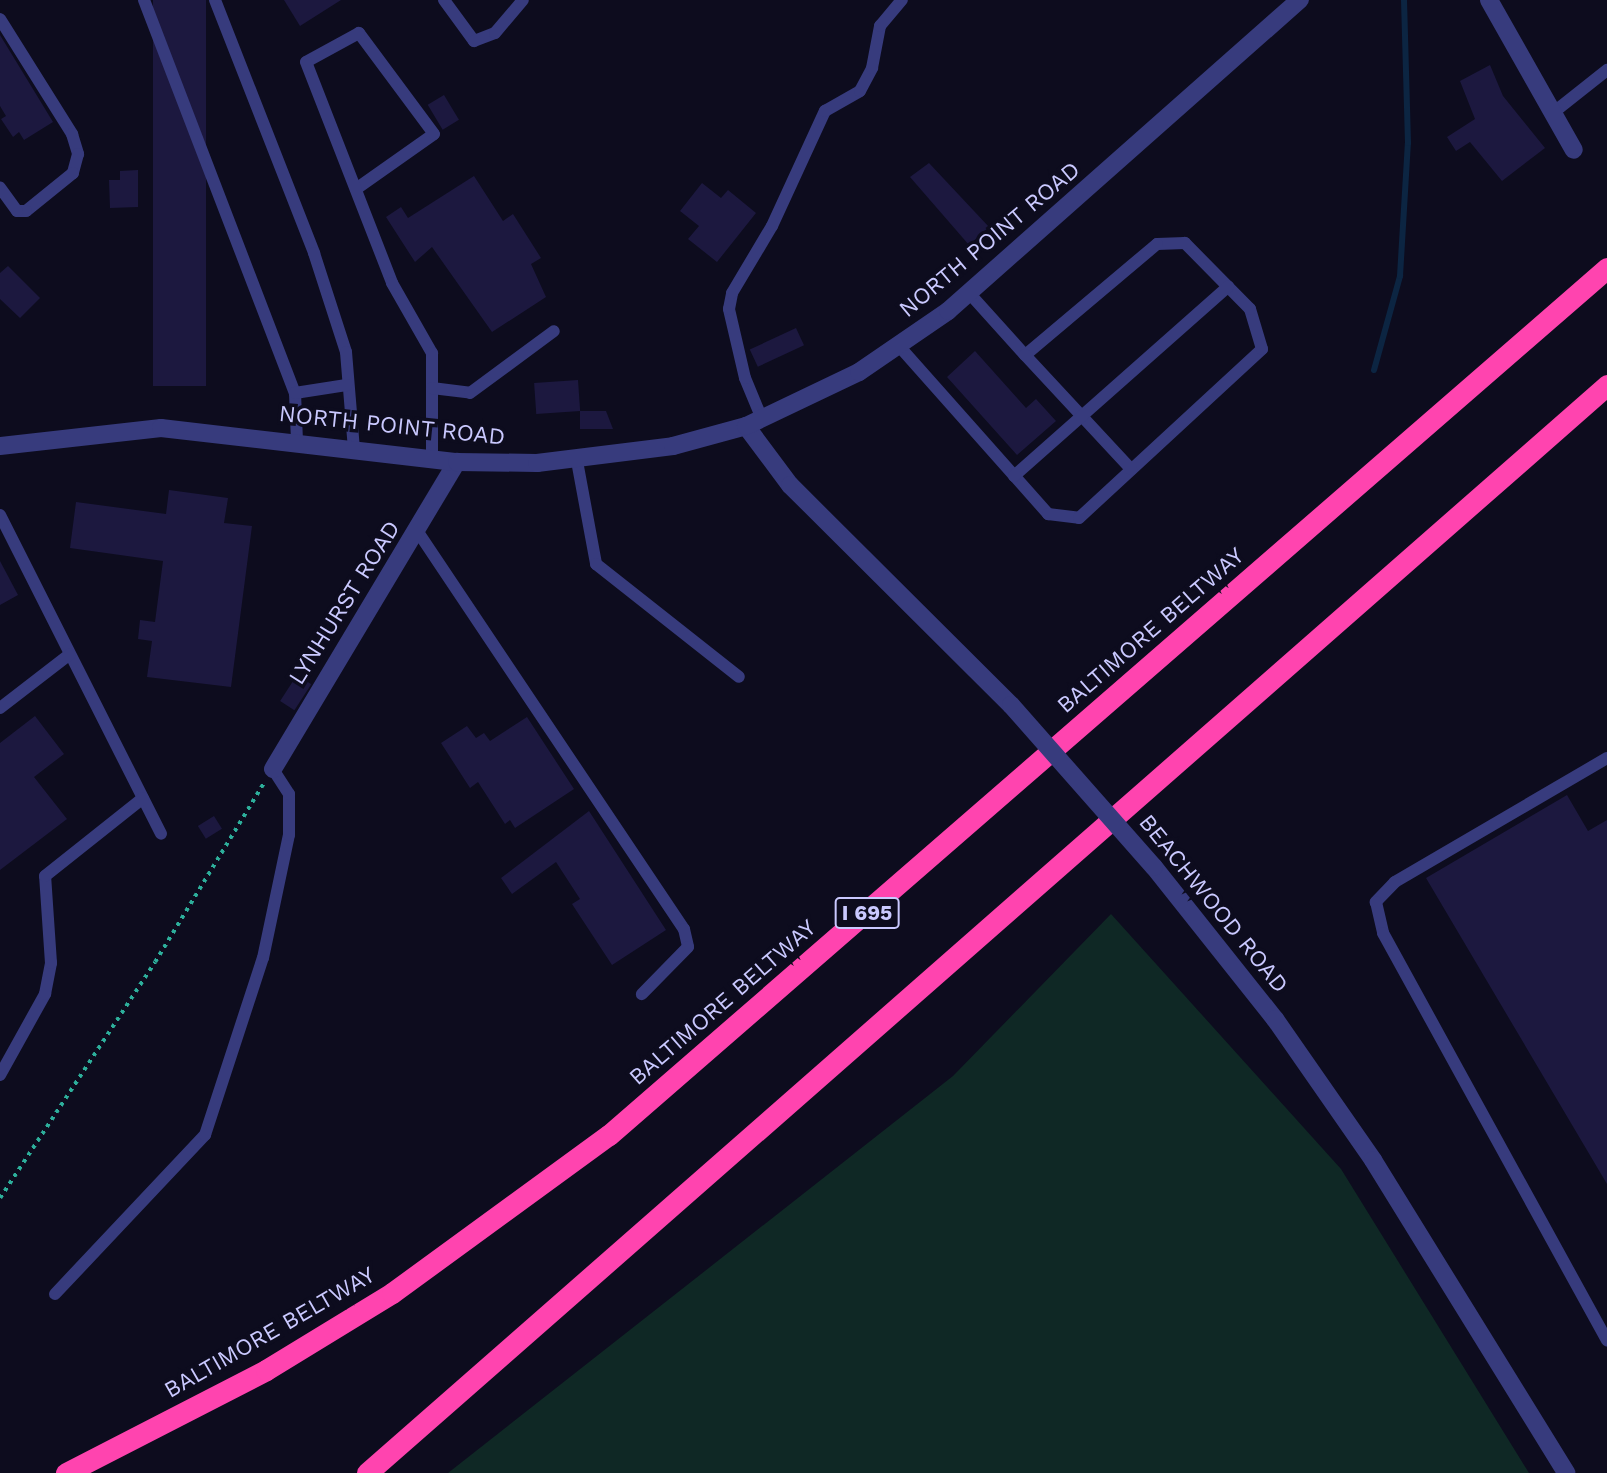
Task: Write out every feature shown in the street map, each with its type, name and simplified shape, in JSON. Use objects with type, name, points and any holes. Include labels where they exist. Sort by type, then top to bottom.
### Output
[{"type":"highway","name":"BALTIMORE BELTWAY","points":[[66,1473],[266,1370],[382,1300],[610,1135],[1607,268]]},
{"type":"highway","points":[[367,1473],[1607,385]]},
{"type":"street","name":"NORTH POINT ROAD","points":[[0,446],[161,428],[297,441],[457,462],[577,461],[673,446],[754,422],[813,397],[899,346],[970,294],[1300,0]]},
{"type":"street","points":[[1489,0],[1574,150]]},
{"type":"street","name":"BEACHWOOD ROAD","points":[[754,422],[790,485],[1011,705],[1154,867],[1275,1020],[1359,1139],[1566,1473]]},
{"type":"street","name":"LYNHURST ROAD","points":[[273,769],[418,532],[457,462]]},
{"type":"lane","points":[[144,0],[295,393],[297,441]]},
{"type":"lane","points":[[215,0],[314,253],[346,352],[346,385],[354,449]]},
{"type":"lane","points":[[444,0],[474,41],[495,33],[523,0]]},
{"type":"lane","points":[[754,422],[729,309],[732,293],[772,226],[825,111],[860,91],[872,68],[880,26],[902,0]]},
{"type":"lane","points":[[0,19],[72,134],[78,154],[73,173],[26,211],[17,211],[0,188]]},
{"type":"lane","points":[[356,190],[434,134],[359,33],[306,62],[391,283],[432,353],[432,459]]},
{"type":"lane","points":[[1554,112],[1607,70]]},
{"type":"lane","points":[[899,346],[1048,514],[1079,518],[1262,349],[1250,309],[1185,243],[1157,244],[1025,355]]},
{"type":"lane","points":[[1014,476],[1228,287]]},
{"type":"lane","points":[[970,294],[1131,469]]},
{"type":"lane","points":[[432,388],[470,393],[554,331]]},
{"type":"lane","points":[[295,393],[346,385]]},
{"type":"lane","points":[[577,461],[596,565],[739,677]]},
{"type":"lane","points":[[0,515],[161,834]]},
{"type":"lane","points":[[418,532],[684,929],[688,947],[642,994]]},
{"type":"lane","points":[[0,708],[70,653]]},
{"type":"lane","points":[[1607,758],[1395,882],[1381,894],[1376,911],[1383,933],[1607,1342]]},
{"type":"lane","points":[[55,1294],[205,1135],[263,958],[289,835],[289,794],[273,769]]},
{"type":"lane","points":[[0,1075],[45,993],[51,963],[45,876],[143,798]]},
{"type":"path","points":[[0,1198],[155,962],[273,769]]},
{"type":"green space","points":[[1111,914],[1341,1169],[1529,1473],[448,1473],[953,1076]]},
{"type":"building","points":[[153,0],[206,0],[206,386],[153,386]]},
{"type":"building","points":[[284,0],[341,0],[300,26]]},
{"type":"building","points":[[0,35],[53,122],[24,140],[19,132],[13,137],[1,119],[6,116],[0,106]]},
{"type":"building","points":[[1490,65],[1503,96],[1545,148],[1502,181],[1470,142],[1456,151],[1447,137],[1475,119],[1460,81]]},
{"type":"building","points":[[444,95],[459,120],[443,130],[428,105]]},
{"type":"building","points":[[929,163],[989,227],[969,245],[910,177]]},
{"type":"building","points":[[138,170],[138,207],[110,208],[109,180],[120,180],[120,171]]},
{"type":"building","points":[[474,176],[503,221],[513,214],[541,258],[531,264],[546,297],[492,332],[432,247],[415,262],[386,217],[401,207],[408,218]]},
{"type":"building","points":[[702,183],[721,198],[728,190],[756,213],[717,262],[688,239],[699,226],[680,211]]},
{"type":"building","points":[[8,266],[40,298],[20,318],[0,299],[0,273]]},
{"type":"building","points":[[796,328],[804,345],[758,367],[750,350]]},
{"type":"building","points":[[975,351],[1026,408],[1036,399],[1056,421],[1017,455],[947,377]]},
{"type":"building","points":[[578,380],[580,411],[536,414],[534,383]]},
{"type":"building","points":[[580,411],[606,411],[613,429],[580,429]]},
{"type":"building","points":[[169,490],[228,498],[224,523],[252,526],[231,687],[147,677],[152,641],[138,639],[140,620],[155,622],[163,561],[70,548],[76,502],[166,514]]},
{"type":"building","points":[[0,561],[18,595],[0,605]]},
{"type":"building","points":[[297,675],[311,684],[294,710],[280,701]]},
{"type":"building","points":[[35,716],[64,754],[34,777],[67,819],[0,870],[0,743]]},
{"type":"building","points":[[527,717],[574,789],[515,828],[510,820],[505,824],[478,782],[470,788],[441,743],[467,726],[476,738],[484,733],[490,741]]},
{"type":"building","points":[[1567,795],[1588,831],[1607,820],[1607,1184],[1426,878]]},
{"type":"building","points":[[589,811],[666,930],[612,965],[572,904],[580,899],[556,862],[512,894],[501,878]]},
{"type":"building","points":[[214,816],[222,829],[206,839],[198,826]]},
{"type":"waterway","points":[[1374,370],[1400,276],[1408,143],[1404,0]]}]
